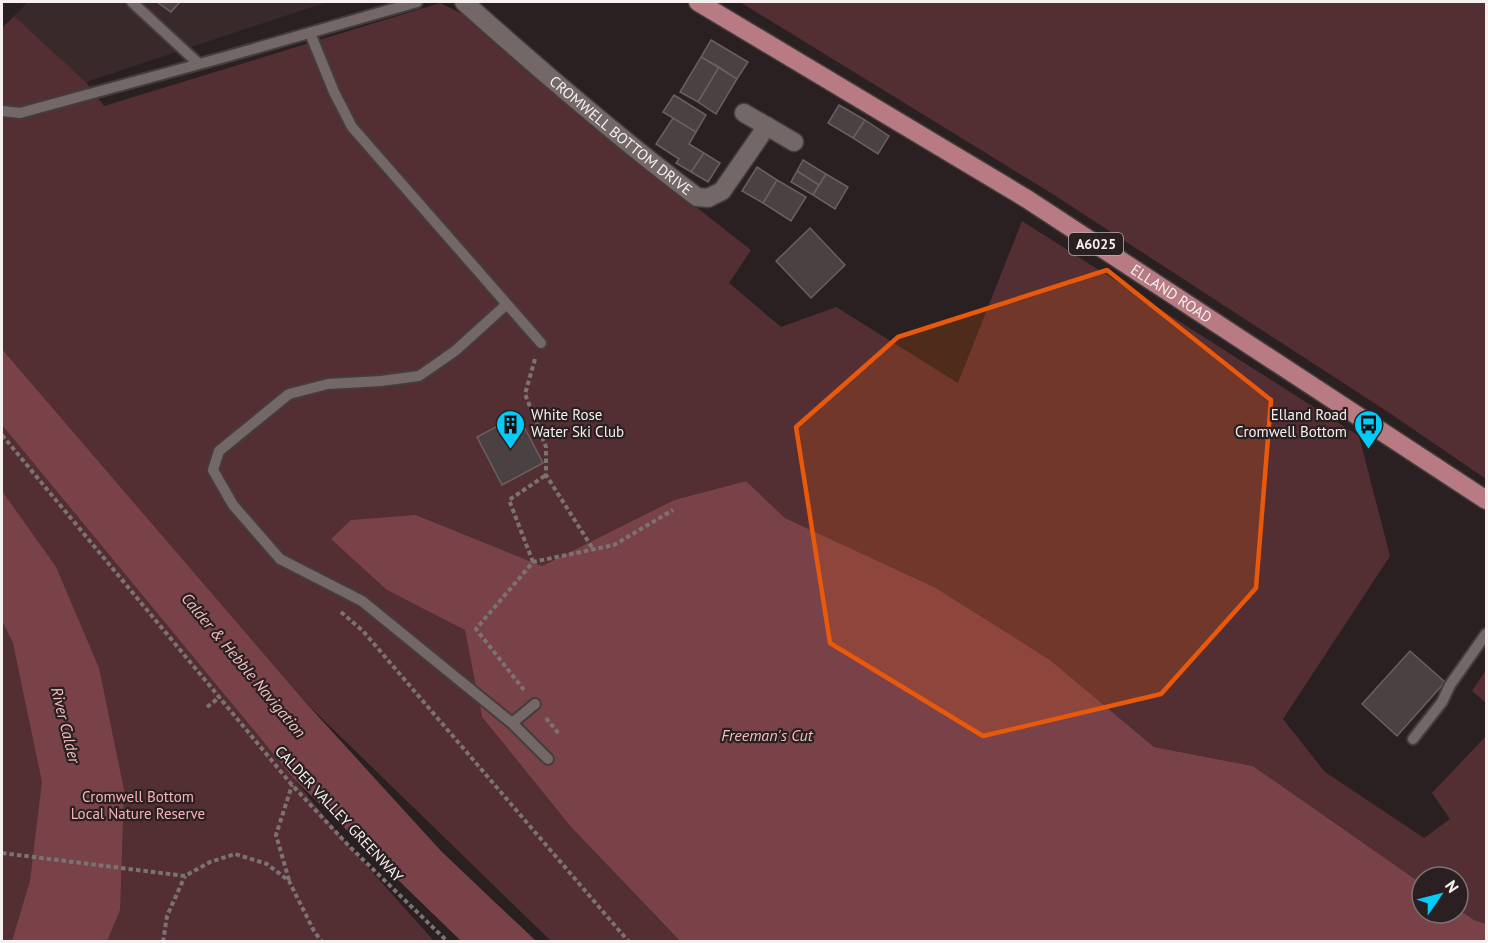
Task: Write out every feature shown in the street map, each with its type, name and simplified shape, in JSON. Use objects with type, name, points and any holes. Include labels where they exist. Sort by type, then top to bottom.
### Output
[{"type":"main road","name":"ELLAND ROAD","points":[[698,2],[1027,199],[1486,500]]},
{"type":"street","name":"CROMWELL BOTTOM DRIVE","points":[[464,2],[538,68],[648,159],[698,197],[708,198],[722,191],[767,126]]},
{"type":"street","points":[[744,113],[794,142]]},
{"type":"lane","points":[[132,2],[199,64]]},
{"type":"lane","points":[[2,111],[20,113],[417,2]]},
{"type":"lane","points":[[310,33],[333,92],[352,127],[541,343]]},
{"type":"lane","points":[[507,304],[455,351],[419,376],[328,384],[289,394],[219,451],[213,470],[233,505],[280,559],[362,601],[512,723],[548,759]]},
{"type":"lane","points":[[1413,739],[1442,702],[1449,685],[1486,634]]},
{"type":"lane","points":[[512,723],[535,704]]},
{"type":"path","points":[[541,343],[525,394],[546,447],[546,475],[593,549]]},
{"type":"path","name":"CALDER VALLEY GREENWAY","points":[[2,435],[292,785],[349,846],[448,942]]},
{"type":"path","points":[[533,562],[509,500],[546,475]]},
{"type":"path","points":[[559,734],[476,629],[533,562],[614,545],[673,510]]},
{"type":"path","points":[[338,610],[363,632],[629,942]]},
{"type":"path","points":[[207,707],[220,697]]},
{"type":"path","points":[[292,785],[276,835],[289,881],[314,931],[322,942]]},
{"type":"path","points":[[2,853],[185,876]]},
{"type":"path","points":[[163,942],[167,916],[185,876],[210,862],[235,854],[267,864],[289,881]]},
{"type":"highlighted area","points":[[1107,270],[1271,400],[1256,588],[1161,694],[983,736],[830,643],[796,427],[898,337]]},
{"type":"shaded area","points":[[28,2],[327,2],[86,82],[14,16]]},
{"type":"green space","points":[[740,2],[1486,2],[1486,479],[1391,414],[1051,193]]},
{"type":"green space","points":[[440,3],[469,17],[576,113],[751,250],[729,283],[781,327],[836,307],[958,383],[1022,221],[1359,436],[1390,556],[1283,719],[1325,772],[1424,838],[1450,819],[1432,793],[1486,736],[1486,924],[1470,917],[1470,865],[1410,865],[1410,876],[1253,766],[1154,747],[1050,660],[936,588],[785,518],[746,481],[674,500],[542,566],[416,515],[387,590],[466,629],[482,717],[571,827],[680,941],[551,941],[306,703],[2,349],[2,28],[14,16],[86,82],[104,106]]},
{"type":"green space","name":"Cromwell Bottom Local Nature Reserve","points":[[2,425],[349,846],[434,941],[2,941]]},
{"type":"green space","points":[[1486,670],[1486,703],[1472,691]]},
{"type":"water","name":"Calder & Hebble Navigation","points":[[2,349],[306,703],[442,852],[536,941],[461,941],[294,779],[2,425]]},
{"type":"water","name":"Freeman's Cut","points":[[746,481],[785,518],[936,588],[1050,660],[1154,747],[1253,766],[1410,876],[1410,925],[1470,925],[1470,917],[1486,924],[1486,941],[680,941],[571,827],[482,717],[465,630],[387,590],[331,539],[351,520],[416,515],[542,566],[674,500]]},
{"type":"water","name":"River Calder","points":[[2,491],[56,567],[99,668],[124,790],[120,910],[107,941],[12,941],[30,881],[42,782],[13,643],[2,621]]},
{"type":"building","points":[[157,2],[180,2],[171,12]]},
{"type":"building","points":[[711,40],[748,62],[737,79],[701,57]]},
{"type":"building","points":[[701,57],[719,67],[698,102],[680,92]]},
{"type":"building","points":[[719,67],[737,79],[716,114],[698,102]]},
{"type":"building","points":[[674,95],[706,115],[696,132],[663,112]]},
{"type":"building","points":[[839,105],[865,120],[853,138],[828,123]]},
{"type":"building","points":[[673,118],[696,132],[689,144],[704,153],[691,172],[676,163],[679,159],[656,144]]},
{"type":"building","points":[[865,120],[889,136],[878,154],[853,138]]},
{"type":"building","points":[[704,153],[720,163],[708,182],[691,172]]},
{"type":"building","points":[[803,160],[826,174],[819,185],[797,171]]},
{"type":"building","points":[[757,167],[777,180],[763,203],[742,191]]},
{"type":"building","points":[[797,171],[819,185],[813,195],[791,182]]},
{"type":"building","points":[[826,174],[848,187],[835,209],[813,195]]},
{"type":"building","points":[[777,180],[806,197],[791,221],[763,203]]},
{"type":"building","points":[[810,228],[845,265],[811,298],[776,261]]},
{"type":"building","name":"White Rose Water Ski Club","points":[[518,415],[543,463],[502,485],[477,437]]},
{"type":"building","points":[[1410,651],[1445,682],[1397,736],[1362,704]]},
{"type":"place","name":"White Rose Water Ski Club","points":[[510,450]]},
{"type":"place","name":"Elland Road Cromwell Bottom","points":[[1368,450]]}]
